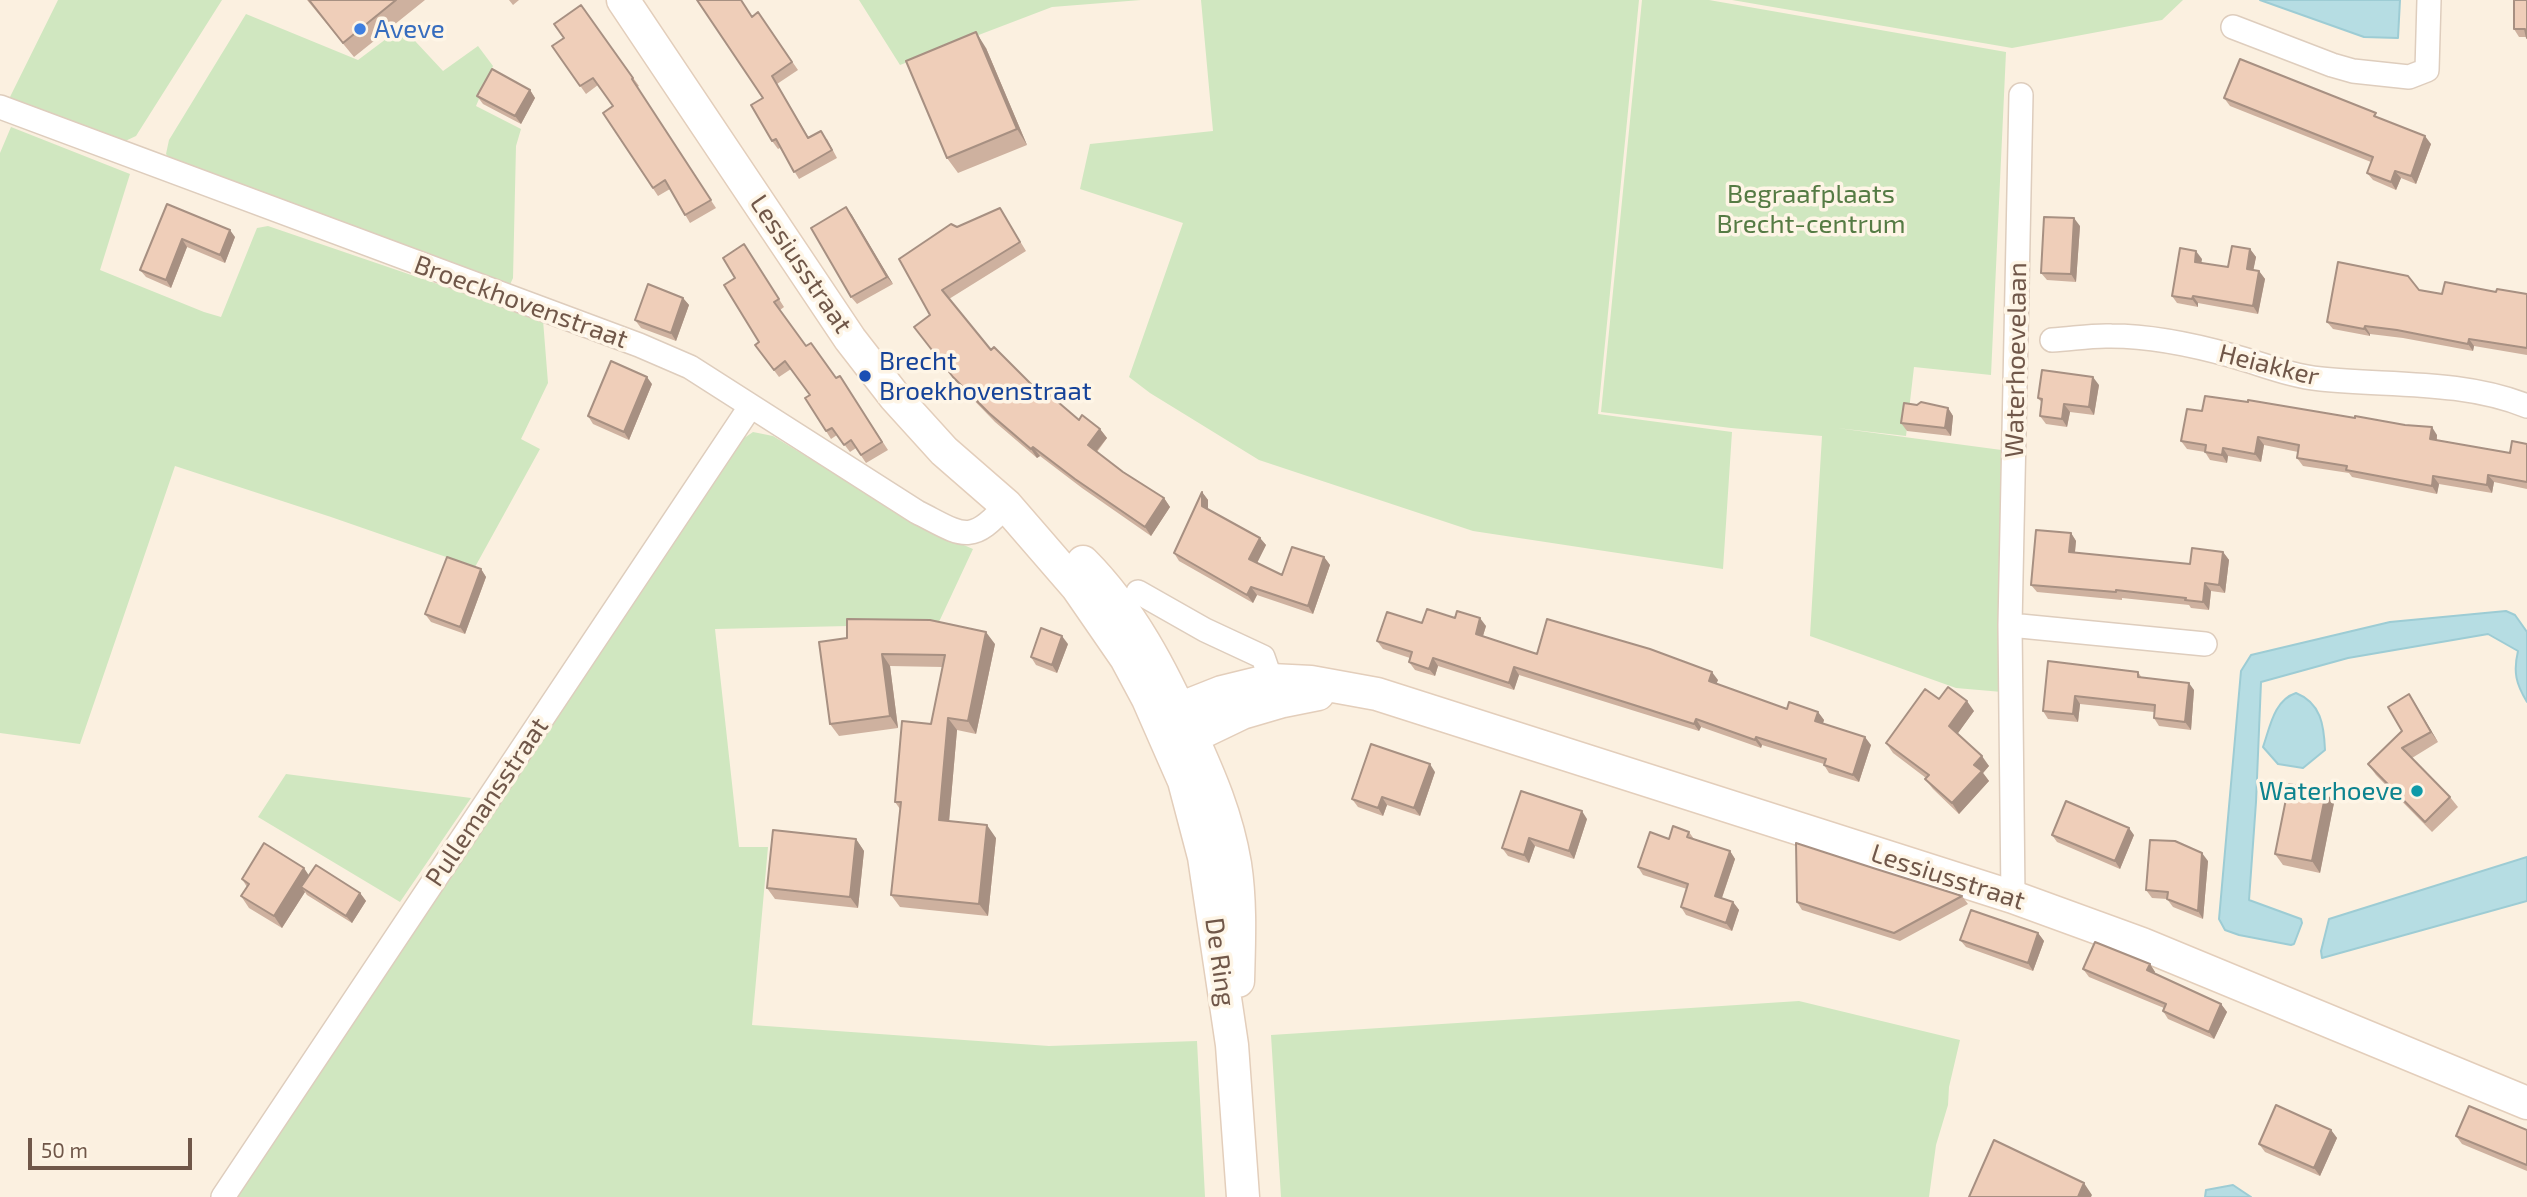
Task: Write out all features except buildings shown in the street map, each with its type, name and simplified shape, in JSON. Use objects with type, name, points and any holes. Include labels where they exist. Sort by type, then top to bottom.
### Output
[{"type":"main road","name":"Lessiusstraat","points":[[623,0],[850,339],[895,397],[944,451],[1006,505],[1036,521],[1056,536],[1095,574],[1128,616],[1152,656],[1179,726]]},
{"type":"main road","name":"Lessiusstraat","points":[[1179,726],[1222,692],[1271,680],[1311,682],[1377,694],[2013,897],[2142,944],[2527,1103]]},
{"type":"main road","name":"Lessiusstraat","points":[[1179,726],[1304,696],[1354,690]]},
{"type":"main road","name":"De Ring","points":[[1179,726],[1184,781],[1211,891],[1231,1045],[1243,1197]]},
{"type":"main road","name":"De Ring","points":[[1179,726],[1218,795],[1236,876],[1239,955],[1231,1045]]},
{"type":"street","points":[[2233,27],[2353,71],[2409,77],[2427,70],[2429,0]]},
{"type":"street","name":"Waterhoevelaan","points":[[2013,897],[2010,625],[2021,96]]},
{"type":"street","name":"Broeckhovenstraat","points":[[0,107],[639,345],[690,367],[917,512],[955,531],[964,534],[976,532],[990,524],[1006,505]]},
{"type":"street","name":"Heiakker","points":[[2052,340],[2111,336],[2160,341],[2221,353],[2289,374],[2319,379],[2433,386],[2496,396],[2527,406]]},
{"type":"street","name":"Pullemansstraat","points":[[223,1197],[750,407]]},
{"type":"street","points":[[1138,592],[1205,630],[1263,657],[1271,680]]},
{"type":"street","points":[[2010,625],[2205,644]]},
{"type":"green space","points":[[58,0],[222,0],[136,136],[121,143],[9,99]]},
{"type":"green space","points":[[859,0],[1141,0],[1052,7],[900,65]]},
{"type":"green space","points":[[1201,0],[1639,0],[1598,414],[1732,432],[1723,569],[1473,531],[1259,460],[1150,393],[1129,377],[1183,223],[1080,189],[1090,144],[1213,131]]},
{"type":"green space","name":"Begraafplaats Brecht-centrum","points":[[1642,0],[1709,0],[2006,52],[1991,375],[1914,367],[1906,436],[1837,428],[2009,451],[2002,692],[1956,688],[1810,636],[1822,436],[1601,412]]},
{"type":"green space","points":[[1732,0],[2183,0],[2162,20],[2012,48]]},
{"type":"green space","points":[[246,14],[358,60],[402,27],[443,71],[478,46],[493,66],[476,106],[521,129],[516,146],[513,278],[508,289],[171,161],[166,154],[169,140]]},
{"type":"green space","points":[[11,127],[130,174],[100,270],[204,312],[221,317],[257,228],[268,226],[543,320],[548,383],[521,439],[540,449],[475,567],[175,466],[80,744],[0,733],[0,153]]},
{"type":"green space","points":[[753,432],[773,436],[922,527],[973,549],[938,624],[715,629],[739,847],[768,847],[752,1025],[1049,1046],[1197,1041],[1205,1197],[235,1197],[734,445]]},
{"type":"green space","points":[[286,774],[471,798],[400,902],[258,817]]},
{"type":"green space","points":[[1799,1001],[1960,1040],[1949,1087],[1948,1105],[1936,1145],[1929,1197],[1281,1197],[1271,1035]]},
{"type":"water","points":[[2260,0],[2400,0],[2398,38],[2364,37]]},
{"type":"water","points":[[2506,611],[2515,615],[2527,632],[2527,702],[2516,678],[2518,651],[2488,634],[2348,658],[2261,682],[2249,900],[2301,919],[2302,923],[2294,944],[2291,945],[2225,930],[2219,919],[2241,671],[2251,655],[2390,622]]},
{"type":"water","points":[[2296,693],[2311,703],[2320,716],[2325,750],[2303,768],[2278,764],[2263,747],[2278,708]]},
{"type":"water","points":[[2527,857],[2527,901],[2322,958],[2321,951],[2329,919]]},
{"type":"water","points":[[2233,1185],[2251,1197],[2205,1197],[2206,1190]]},
{"type":"place","name":"Aveve","points":[[360,29]]},
{"type":"place","name":"Brecht Broekhovenstraat","points":[[865,376]]},
{"type":"place","name":"Waterhoeve","points":[[2417,791]]}]
